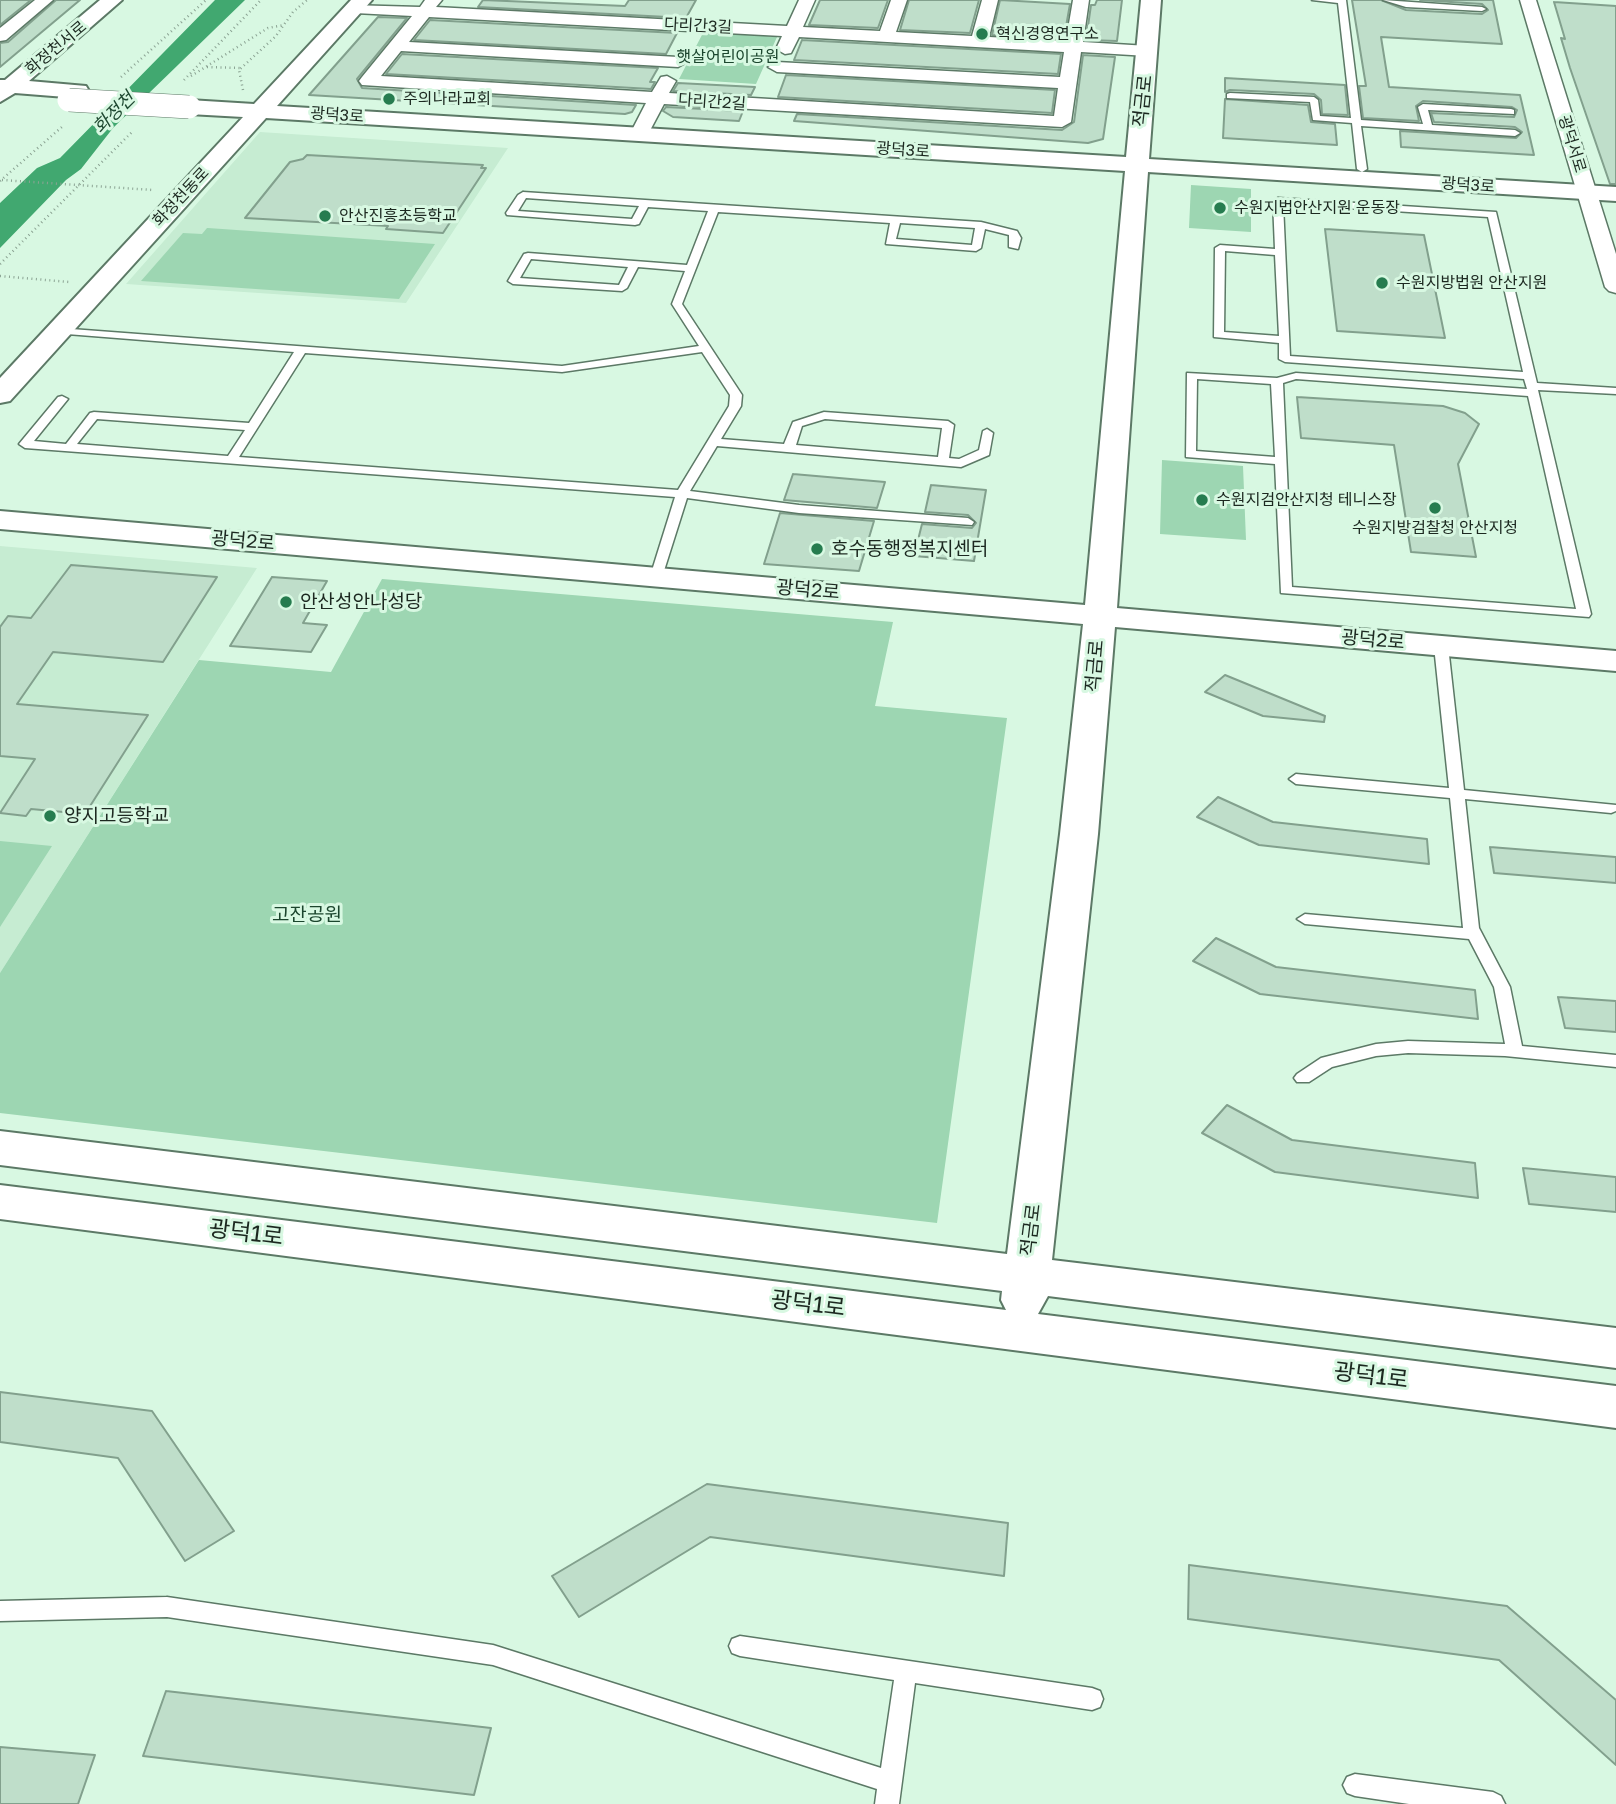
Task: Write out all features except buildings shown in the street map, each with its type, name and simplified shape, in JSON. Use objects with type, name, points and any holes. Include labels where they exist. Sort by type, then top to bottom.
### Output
[{"type":"street","points":[[0,36],[7,24],[45,0]]},
{"type":"street","name":"화정천서로","points":[[2,92],[112,0]]},
{"type":"street","points":[[512,16],[525,0]]},
{"type":"street","points":[[603,21],[616,0]]},
{"type":"street","points":[[769,86],[807,0]]},
{"type":"street","points":[[886,37],[899,0]]},
{"type":"street","points":[[979,42],[990,0]]},
{"type":"street","name":"다리간2길","points":[[769,86],[1062,122],[1081,0]]},
{"type":"street","name":"적금로","points":[[1021,1331],[1025,1276],[1079,834],[1100,617],[1151,0]]},
{"type":"street","name":"광덕서로","points":[[1528,0],[1616,288]]},
{"type":"street","name":"다리간3길","points":[[358,4],[429,6],[512,16],[603,21],[687,44],[793,31],[1148,51]]},
{"type":"street","name":"화정천동로","points":[[0,395],[186,192],[258,104],[358,4]]},
{"type":"street","name":"다리간2길","points":[[429,6],[368,81],[658,99],[769,86],[1067,83]]},
{"type":"street","points":[[641,130],[706,9]]},
{"type":"street","name":"다리간2길","points":[[396,46],[687,44]]},
{"type":"street","name":"광덕3로","points":[[2,92],[190,95],[258,104],[641,130],[1585,188],[1616,185]]},
{"type":"street","name":"광덕3로","points":[[1137,160],[1362,169],[1585,188],[1616,194]]},
{"type":"street","name":"광덕2로","points":[[0,520],[1616,662]]},
{"type":"street","points":[[0,1148],[1616,1348]]},
{"type":"street","name":"광덕1로","points":[[0,1202],[1616,1407]]},
{"type":"lane","points":[[1316,0],[1342,1],[1362,169]]},
{"type":"lane","points":[[1387,0],[1406,5],[1482,9]]},
{"type":"lane","points":[[1230,96],[1314,100],[1316,118],[1515,133]]},
{"type":"lane","points":[[1427,127],[1423,107],[1511,112]]},
{"type":"lane","points":[[645,204],[635,222],[511,213],[523,195],[981,225],[1013,233],[1016,238],[1014,247]]},
{"type":"lane","points":[[1277,381],[1286,590],[1584,614],[1492,214],[1278,201],[1285,359],[1531,385]]},
{"type":"lane","points":[[656,577],[682,494],[735,406],[736,395],[677,304],[714,208]]},
{"type":"lane","points":[[896,220],[890,243],[976,248],[981,225]]},
{"type":"lane","points":[[1281,252],[1220,248],[1218,335],[1283,340]]},
{"type":"lane","points":[[635,264],[622,288],[513,281],[528,256],[691,268]]},
{"type":"lane","points":[[58,331],[562,369],[706,348]]},
{"type":"lane","points":[[232,459],[302,349]]},
{"type":"lane","points":[[1281,461],[1190,454],[1191,375],[1277,381],[1296,376],[1616,391]]},
{"type":"lane","points":[[62,399],[25,444],[682,494],[799,509],[968,522]]},
{"type":"lane","points":[[69,447],[94,415],[252,427]]},
{"type":"lane","points":[[789,448],[797,424],[824,415],[948,425],[943,461]]},
{"type":"lane","points":[[713,442],[961,463],[985,452],[987,433]]},
{"type":"lane","points":[[1441,646],[1471,928],[1502,987],[1515,1051]]},
{"type":"lane","points":[[1296,779],[1611,808]]},
{"type":"lane","points":[[1305,919],[1474,934]]},
{"type":"lane","points":[[1303,1078],[1327,1062],[1376,1050],[1451,1046],[1616,1061]]},
{"type":"lane","points":[[0,1611],[167,1607],[493,1655],[888,1793],[906,1671]]},
{"type":"lane","points":[[740,1646],[1092,1699]]},
{"type":"lane","points":[[1355,1785],[1493,1804]]},
{"type":"path","points":[[258,104],[239,70],[276,36],[293,12],[307,0]]},
{"type":"path","points":[[190,95],[206,66],[268,28],[284,25]]},
{"type":"path","points":[[206,66],[242,68]]},
{"type":"path","points":[[0,180],[186,192]]},
{"type":"path","points":[[0,276],[101,284]]},
{"type":"shaded area","name":"안산진흥초등학교","points":[[260,132],[508,148],[406,303],[126,284]]},
{"type":"shaded area","name":"양지고등학교","points":[[0,546],[257,568],[0,973]]},
{"type":"green space","name":"햇살어린이공원","points":[[710,31],[777,37],[756,84],[679,79],[703,33]]},
{"type":"green space","name":"수원지법안산지원 운동장","points":[[1191,185],[1251,189],[1251,232],[1189,228]]},
{"type":"green space","points":[[207,228],[435,244],[399,299],[141,281],[183,233],[202,234]]},
{"type":"green space","name":"수원지검안산지청 테니스장","points":[[1162,460],[1243,466],[1246,540],[1160,534]]},
{"type":"green space","name":"고잔공원","points":[[382,579],[893,622],[875,706],[1007,718],[937,1223],[0,1113],[0,973],[199,660],[331,672]]},
{"type":"green space","points":[[0,841],[52,846],[0,927]]},
{"type":"water","name":"화정천","points":[[215,0],[245,0],[113,128],[81,169],[66,180],[0,248],[0,203],[37,168],[60,158]]},
{"type":"place","name":"혁신경영연구소","points":[[982,34]]},
{"type":"place","name":"주의나라교회","points":[[389,99]]},
{"type":"place","name":"수원지법안산지원 운동장","points":[[1220,208]]},
{"type":"place","name":"안산진흥초등학교","points":[[325,216]]},
{"type":"place","name":"수원지방법원 안산지원","points":[[1382,283]]},
{"type":"place","name":"수원지검안산지청 테니스장","points":[[1202,500]]},
{"type":"place","name":"수원지방검찰청 안산지청","points":[[1435,508]]},
{"type":"place","name":"호수동행정복지센터","points":[[817,549]]},
{"type":"place","name":"안산성안나성당","points":[[286,602]]},
{"type":"place","name":"양지고등학교","points":[[50,816]]}]
